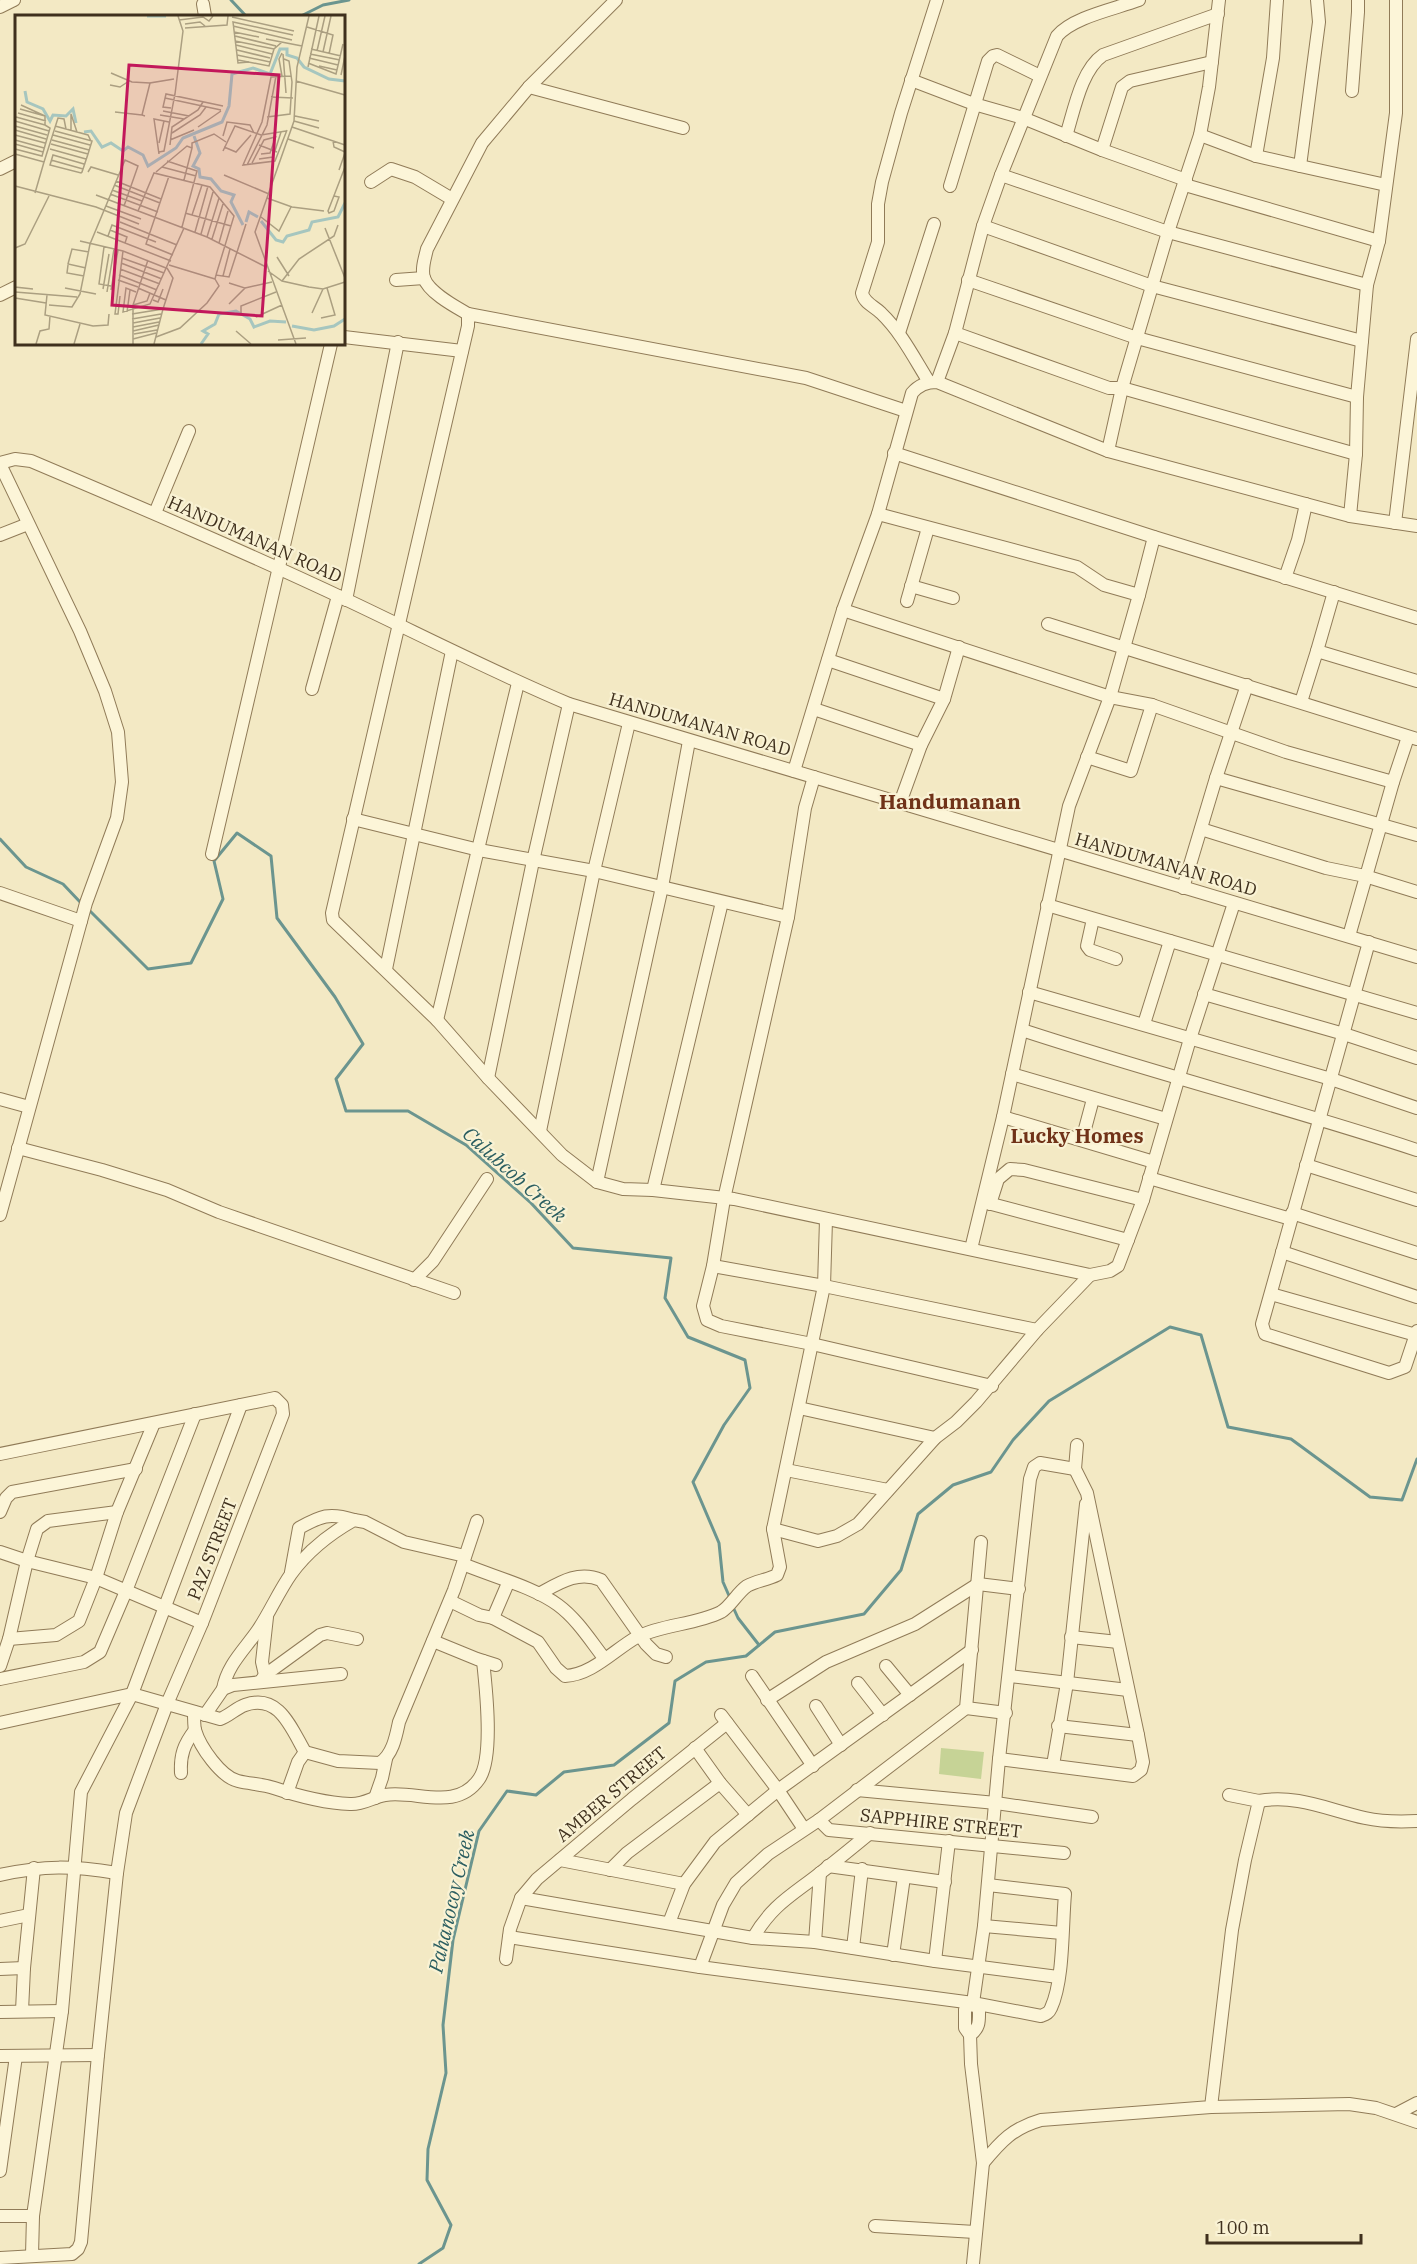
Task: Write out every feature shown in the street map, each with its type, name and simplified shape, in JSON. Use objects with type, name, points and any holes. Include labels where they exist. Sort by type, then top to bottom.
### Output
[{"type":"street","points":[[0,7],[14,0]]},
{"type":"street","points":[[616,0],[529,87],[482,143],[427,249],[424,278],[443,299],[468,314],[806,378],[906,411]]},
{"type":"street","points":[[937,0],[882,182],[878,204],[878,242],[862,293],[865,301],[880,312],[898,333],[933,382],[1108,451],[1350,516],[1417,526]]},
{"type":"street","points":[[794,771],[843,610],[878,514],[912,393],[917,387],[933,382],[954,333],[983,226],[1023,118],[1057,36],[1063,29],[1074,23],[1139,0]]},
{"type":"street","points":[[1108,451],[1122,388],[1168,232],[1200,135],[1219,0]]},
{"type":"street","points":[[1256,156],[1273,58],[1277,0]]},
{"type":"street","points":[[1300,166],[1319,22],[1317,0]]},
{"type":"street","points":[[1352,91],[1358,0]]},
{"type":"street","points":[[1350,516],[1367,285],[1379,241],[1396,113],[1396,0]]},
{"type":"street","points":[[1066,136],[1088,71],[1096,60],[1218,14]]},
{"type":"street","points":[[950,186],[988,62],[993,56],[1007,60],[1040,76]]},
{"type":"street","points":[[1102,150],[1122,87],[1130,81],[1212,62]]},
{"type":"street","points":[[911,80],[974,104],[1023,118],[1186,183],[1379,241]]},
{"type":"street","points":[[529,87],[683,128]]},
{"type":"street","points":[[1200,135],[1256,156],[1386,185]]},
{"type":"street","points":[[0,169],[15,162]]},
{"type":"street","points":[[371,182],[391,169],[402,171],[452,198]]},
{"type":"street","points":[[1001,175],[1168,232],[1367,285]]},
{"type":"street","points":[[898,333],[934,224]]},
{"type":"street","points":[[983,226],[1152,286],[1362,341]]},
{"type":"street","points":[[396,280],[424,278]]},
{"type":"street","points":[[968,280],[1137,338],[1357,397]]},
{"type":"street","points":[[0,295],[15,288]]},
{"type":"street","points":[[468,314],[462,351],[332,917],[335,924],[386,969],[438,1020],[488,1078],[562,1155],[597,1182],[622,1189],[734,1199],[1090,1275],[1110,1271],[1118,1266],[1143,1200],[1190,1039],[1234,903]]},
{"type":"street","points":[[954,333],[1109,388],[1122,388],[1356,454]]},
{"type":"street","points":[[345,337],[462,351]]},
{"type":"street","points":[[1395,523],[1417,339]]},
{"type":"street","points":[[312,689],[342,598],[398,342]]},
{"type":"street","points":[[212,854],[331,345]]},
{"type":"street","points":[[155,513],[189,431]]},
{"type":"street","points":[[894,453],[1154,537],[1417,618]]},
{"type":"street","name":"HANDUMANAN ROAD","points":[[0,464],[15,459],[31,461],[155,513],[342,598],[518,683],[569,704],[1417,957]]},
{"type":"street","points":[[0,464],[80,631],[105,691],[118,732],[122,782],[117,818],[86,903],[0,1215]]},
{"type":"street","points":[[1286,578],[1306,504]]},
{"type":"street","points":[[878,514],[1077,567],[1104,585],[1139,595]]},
{"type":"street","points":[[0,535],[28,524]]},
{"type":"street","points":[[907,602],[928,528]]},
{"type":"street","points":[[971,1249],[986,1203],[1069,806],[1110,697],[1154,537]]},
{"type":"street","points":[[911,586],[953,598]]},
{"type":"street","points":[[1301,702],[1334,592]]},
{"type":"street","points":[[843,610],[1110,697],[1152,705],[1286,752],[1393,782]]},
{"type":"street","points":[[1048,624],[1413,738],[1393,782],[1349,936]]},
{"type":"street","points":[[900,803],[921,745],[944,699],[959,647]]},
{"type":"street","points":[[386,969],[452,651]]},
{"type":"street","points":[[1317,651],[1417,681]]},
{"type":"street","points":[[828,660],[944,699]]},
{"type":"street","points":[[438,1020],[518,683]]},
{"type":"street","points":[[1184,888],[1216,778],[1248,685]]},
{"type":"street","points":[[488,1078],[533,861],[569,704]]},
{"type":"street","points":[[1088,757],[1131,771],[1152,705]]},
{"type":"street","points":[[814,709],[921,745]]},
{"type":"street","points":[[540,1131],[594,871],[629,723]]},
{"type":"street","points":[[597,1182],[662,887],[689,741]]},
{"type":"street","points":[[814,777],[805,808],[788,916],[724,1199],[713,1266],[703,1306],[707,1320],[721,1326],[812,1344],[992,1386]]},
{"type":"street","points":[[1216,778],[1417,836]]},
{"type":"street","points":[[353,819],[413,832],[478,850],[594,871],[788,916]]},
{"type":"street","points":[[1201,829],[1326,868],[1365,876],[1417,892]]},
{"type":"street","points":[[0,893],[81,920]]},
{"type":"street","points":[[653,1190],[722,902]]},
{"type":"street","points":[[1047,905],[1417,1013]]},
{"type":"street","points":[[1094,919],[1087,946],[1090,950],[1116,959]]},
{"type":"street","points":[[1144,1024],[1170,941]]},
{"type":"street","points":[[1271,1294],[1416,1333],[1405,1367],[1389,1372],[1265,1334],[1262,1324],[1370,942]]},
{"type":"street","points":[[1029,992],[1331,1079],[1417,1108]]},
{"type":"street","points":[[1204,994],[1344,1034],[1417,1058]]},
{"type":"street","points":[[1022,1030],[1179,1079],[1320,1118],[1417,1150]]},
{"type":"street","points":[[1012,1074],[1166,1119]]},
{"type":"street","points":[[0,1099],[30,1107]]},
{"type":"street","points":[[1082,1140],[1093,1099]]},
{"type":"street","points":[[1003,1117],[1154,1162]]},
{"type":"street","points":[[18,1148],[167,1190],[219,1212],[454,1293]]},
{"type":"street","points":[[1306,1165],[1417,1200]]},
{"type":"street","points":[[986,1203],[999,1179],[1010,1168],[1143,1200]]},
{"type":"street","points":[[1149,1178],[1292,1216],[1417,1253]]},
{"type":"street","points":[[414,1280],[433,1261],[487,1179]]},
{"type":"street","points":[[986,1203],[1128,1240]]},
{"type":"street","points":[[450,1601],[479,1615],[493,1618],[538,1642],[556,1668],[565,1676],[576,1675],[594,1667],[639,1636],[723,1611],[735,1596],[749,1585],[769,1580],[777,1575],[780,1567],[773,1529],[824,1286],[826,1220]]},
{"type":"street","points":[[1282,1252],[1417,1297]]},
{"type":"street","points":[[713,1266],[824,1286],[1037,1330]]},
{"type":"street","points":[[773,1529],[818,1541],[837,1536],[858,1524],[934,1438],[956,1422],[992,1386],[1037,1330],[1090,1275]]},
{"type":"street","name":"PAZ STREET","points":[[32,2255],[72,2254],[81,2242],[117,1873],[126,1813],[283,1414],[282,1405],[275,1398],[242,1405]]},
{"type":"street","points":[[0,1454],[242,1405]]},
{"type":"street","points":[[0,2258],[32,2255],[33,2216],[62,2011],[81,1792],[132,1694],[242,1405]]},
{"type":"street","points":[[799,1408],[934,1438]]},
{"type":"street","points":[[0,1679],[84,1662],[100,1652],[195,1414]]},
{"type":"street","points":[[9,1639],[56,1635],[79,1621],[96,1578],[117,1512],[154,1423]]},
{"type":"street","points":[[999,1759],[1133,1776],[1141,1770],[1143,1762],[1087,1493],[1075,1469],[1077,1445]]},
{"type":"street","points":[[972,2264],[983,2163],[970,2064],[970,2035],[977,2030],[979,2023],[979,2010],[973,2003],[984,1926],[999,1759],[1020,1589],[1030,1479],[1035,1467],[1040,1463],[1075,1469]]},
{"type":"street","points":[[0,1512],[6,1498],[12,1492],[136,1469]]},
{"type":"street","points":[[786,1470],[888,1490]]},
{"type":"street","points":[[1053,1765],[1067,1683],[1087,1493]]},
{"type":"street","points":[[0,1666],[37,1528],[48,1521],[117,1512]]},
{"type":"street","points":[[291,1575],[299,1528],[320,1516],[342,1516],[365,1522],[404,1542],[464,1560],[508,1583],[539,1594],[558,1604],[570,1615],[604,1658]]},
{"type":"street","points":[[223,1689],[225,1677],[267,1616],[291,1575],[303,1560],[324,1541],[354,1520]]},
{"type":"street","points":[[375,1798],[399,1722],[450,1601],[477,1521]]},
{"type":"street","points":[[966,1708],[981,1542]]},
{"type":"street","points":[[0,1552],[96,1578],[202,1623]]},
{"type":"street","points":[[539,1594],[562,1581],[581,1575],[601,1580],[639,1636],[656,1654],[666,1658]]},
{"type":"street","points":[[493,1618],[508,1583]]},
{"type":"street","points":[[766,1700],[826,1662],[915,1624],[978,1584],[1020,1589]]},
{"type":"street","points":[[262,1678],[267,1616]]},
{"type":"street","points":[[262,1678],[321,1635],[357,1639]]},
{"type":"street","points":[[1071,1637],[1118,1642]]},
{"type":"street","points":[[195,1730],[220,1770],[236,1781],[351,1804],[364,1803],[386,1794],[434,1798],[454,1797],[468,1790],[479,1779],[485,1763],[488,1740],[490,1663],[433,1641]]},
{"type":"street","points":[[669,1923],[684,1884],[715,1842],[778,1790],[972,1650]]},
{"type":"street","points":[[886,1666],[910,1695]]},
{"type":"street","points":[[181,1773],[180,1756],[195,1730],[199,1714],[223,1689],[262,1678],[341,1674]]},
{"type":"street","points":[[752,1676],[766,1700],[813,1766]]},
{"type":"street","points":[[1010,1676],[1128,1690]]},
{"type":"street","points":[[858,1683],[883,1715]]},
{"type":"street","points":[[0,1723],[132,1694],[220,1719],[244,1705],[257,1702],[270,1704],[279,1709],[305,1752],[338,1761],[367,1764],[380,1763],[386,1759]]},
{"type":"street","points":[[816,1706],[841,1745]]},
{"type":"street","points":[[700,1967],[723,1905],[736,1883],[768,1854],[819,1820],[966,1708],[1006,1713]]},
{"type":"street","name":"AMBER STREET","points":[[521,1898],[537,1879],[695,1748],[724,1719],[778,1790]]},
{"type":"street","points":[[1058,1726],[1138,1735]]},
{"type":"street","points":[[695,1748],[720,1783],[748,1815]]},
{"type":"street","points":[[287,1793],[298,1762],[305,1752]]},
{"type":"street","points":[[610,1870],[627,1853],[720,1783]]},
{"type":"street","points":[[778,1790],[804,1829]]},
{"type":"street","points":[[857,1790],[996,1803],[1092,1817]]},
{"type":"street","points":[[1229,1796],[1259,1801],[1284,1798],[1390,1822],[1417,1821]]},
{"type":"street","points":[[1211,2107],[1232,1930],[1259,1801]]},
{"type":"street","name":"SAPPHIRE STREET","points":[[819,1820],[829,1830],[1064,1853]]},
{"type":"street","points":[[753,1938],[764,1919],[789,1895],[870,1833]]},
{"type":"street","points":[[935,1961],[949,1841]]},
{"type":"street","points":[[560,1860],[684,1884]]},
{"type":"street","points":[[0,1875],[34,1868],[76,1867],[117,1873]]},
{"type":"street","points":[[22,2011],[34,1868]]},
{"type":"street","points":[[824,1870],[862,1869],[945,1882]]},
{"type":"street","points":[[854,1948],[862,1869]]},
{"type":"street","points":[[815,1942],[824,1870]]},
{"type":"street","points":[[893,1955],[904,1877]]},
{"type":"street","points":[[509,1938],[700,1967],[973,2003],[1041,2016],[1048,2013],[1052,2007],[1058,1977],[1065,1894],[988,1885]]},
{"type":"street","points":[[506,1959],[509,1938],[521,1898],[753,1938],[815,1942],[1058,1977]]},
{"type":"street","points":[[0,1921],[29,1915]]},
{"type":"street","points":[[984,1926],[1062,1933]]},
{"type":"street","points":[[0,1969],[24,1968]]},
{"type":"street","points":[[0,2012],[62,2011]]},
{"type":"street","points":[[0,2056],[98,2055]]},
{"type":"street","points":[[0,2171],[5,2104],[16,2056]]},
{"type":"street","points":[[1396,2114],[1417,2103]]},
{"type":"street","points":[[983,2163],[1001,2140],[1023,2125],[1041,2120],[1211,2107],[1349,2104],[1376,2108],[1417,2122]]},
{"type":"street","points":[[0,2216],[33,2216]]},
{"type":"street","points":[[875,2226],[975,2232]]},
{"type":"green space","points":[[941,1748],[984,1752],[981,1779],[939,1774]]},
{"type":"waterway","points":[[231,0],[245,15]]},
{"type":"waterway","points":[[303,15],[323,5],[349,0]]},
{"type":"waterway","name":"Calubcob Creek","points":[[88,909],[148,969],[191,963],[223,899],[214,861],[237,833],[271,856],[277,918],[335,997],[363,1044],[336,1079],[346,1111],[408,1111],[466,1145],[531,1203],[573,1248],[671,1258],[665,1298],[688,1337],[745,1360],[750,1388],[724,1425],[693,1482],[719,1543],[723,1582],[730,1598]]},
{"type":"waterway","name":"Calubcob Creek","points":[[0,839],[26,867],[63,884],[81,903]]},
{"type":"waterway","name":"Pahanocoy Creek","points":[[419,2264],[443,2248],[451,2225],[427,2180],[428,2149],[446,2073],[443,2025],[453,1940],[479,1831],[507,1791],[536,1795],[564,1772],[614,1765],[669,1723],[675,1681],[706,1662],[746,1656],[775,1632],[864,1614],[901,1570],[918,1514],[953,1485],[991,1472],[1013,1440],[1049,1401],[1170,1327],[1201,1335],[1228,1427],[1291,1439],[1370,1497],[1402,1500],[1417,1459]]},
{"type":"waterway","name":"Calubcob Creek","points":[[733,1607],[738,1618],[759,1645]]},
{"type":"district","name":"Handumanan","points":[[950,801]]},
{"type":"district","name":"Lucky Homes","points":[[1077,1135]]}]
